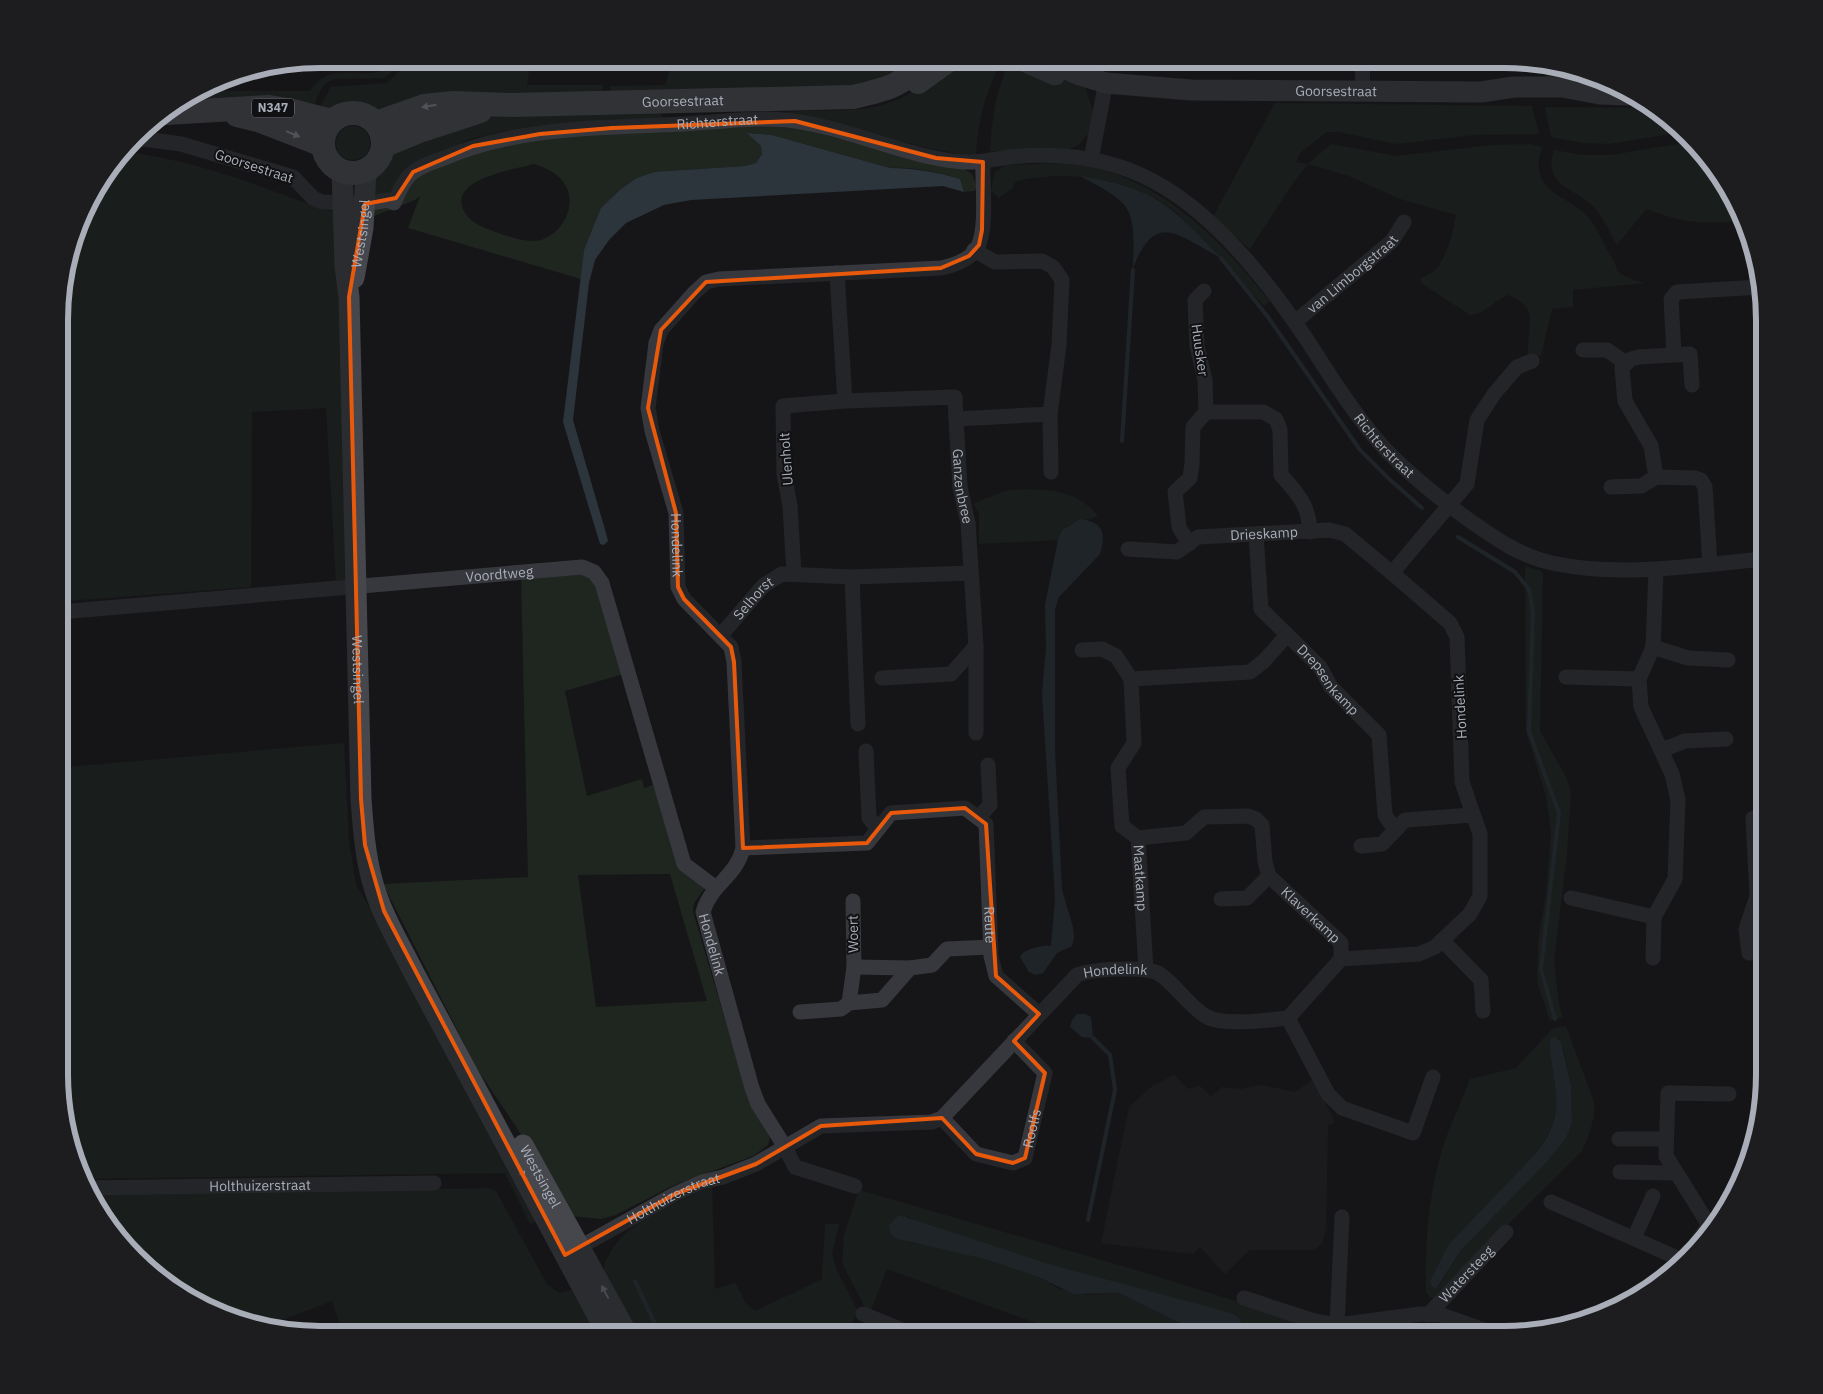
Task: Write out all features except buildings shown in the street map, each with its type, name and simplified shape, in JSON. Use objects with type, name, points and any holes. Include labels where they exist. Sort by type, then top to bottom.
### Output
[{"type":"main road","name":"Goorsestraat","points":[[853,98],[895,86],[918,68]]},
{"type":"main road","name":"Goorsestraat","points":[[376,123],[412,110],[439,104],[478,103],[512,105],[853,98],[870,100],[897,94],[917,83],[938,68]]},
{"type":"main road","name":"Goorsestraat","points":[[1039,68],[1075,84],[1105,87],[1191,90],[1363,74],[1520,99],[1570,100],[1590,98],[1600,94],[1617,94]]},
{"type":"main road","name":"Goorsestraat","points":[[1064,68],[1105,87]]},
{"type":"main road","name":"Goorsestraat","points":[[383,146],[457,117],[512,105]]},
{"type":"main road","name":"N347","points":[[177,112],[213,111],[230,108],[277,108],[332,122]]},
{"type":"main road","name":"N347","points":[[213,111],[245,116],[323,145]]},
{"type":"main road","points":[[351,113],[364,115],[376,123],[382,134],[383,146],[380,156],[366,170],[358,172],[342,170],[329,160],[323,145],[325,132],[332,122],[344,114],[351,113]]},
{"type":"main road","name":"Westsingel","points":[[342,170],[345,266],[349,297],[361,799],[372,882],[384,912],[442,1027],[468,1060],[514,1130],[573,1251],[604,1326]]},
{"type":"main road","name":"Westsingel","points":[[349,297],[364,228],[366,170]]},
{"type":"main road","name":"Westsingel","points":[[573,1251],[622,1326]]},
{"type":"street","points":[[1092,159],[1105,87]]},
{"type":"street","name":"Richterstraat","points":[[365,204],[388,200],[394,203],[405,181],[413,172],[473,146],[532,135],[612,128],[764,120],[795,121],[936,158],[983,162],[1020,156],[1092,159],[1151,180],[1197,211],[1264,280],[1295,322],[1347,400],[1385,449],[1449,505],[1509,548],[1528,556],[1580,568],[1656,570],[1756,560]]},
{"type":"street","name":"Goorsestraat","points":[[143,139],[181,144],[289,175],[296,179],[317,201],[365,204]]},
{"type":"street","points":[[983,162],[982,230],[979,245],[974,250],[995,262],[1042,261],[1053,267],[1062,280],[1059,345],[1050,414],[1051,472]]},
{"type":"street","name":"van Limborgstraat","points":[[1295,322],[1392,241],[1404,222]]},
{"type":"street","name":"Hondelink","points":[[855,1186],[795,1167],[785,1146],[758,1104],[703,912],[706,900],[740,862],[743,848],[734,662],[731,648],[721,635],[684,599],[678,587],[676,513],[652,431],[648,408],[656,343],[666,323],[706,282],[719,279],[941,268],[956,265],[974,250]]},
{"type":"street","points":[[837,273],[844,401]]},
{"type":"street","points":[[1674,354],[1671,300],[1673,295],[1678,292],[1753,287]]},
{"type":"street","name":"Huusker","points":[[1204,291],[1195,300],[1197,346],[1204,380],[1206,412]]},
{"type":"street","points":[[1583,350],[1607,350],[1626,363]]},
{"type":"street","points":[[1656,477],[1651,446],[1626,402],[1621,375],[1622,368],[1626,363],[1639,357],[1690,354],[1692,385]]},
{"type":"street","points":[[1392,573],[1467,484],[1477,420],[1494,394],[1517,367],[1532,361]]},
{"type":"street","name":"Ulenholt","points":[[794,574],[790,506],[784,474],[783,406],[844,401],[954,397],[956,419]]},
{"type":"street","points":[[1189,544],[1179,527],[1176,492],[1190,478],[1193,427],[1206,412],[1263,412],[1276,419],[1280,430],[1280,475],[1300,496],[1309,515],[1310,532]]},
{"type":"street","points":[[956,419],[1050,414]]},
{"type":"street","name":"Ganzenbree","points":[[956,419],[960,487],[968,523],[976,646],[976,733]]},
{"type":"street","points":[[1611,487],[1641,486],[1656,477],[1695,478],[1701,480],[1705,487],[1710,564]]},
{"type":"street","name":"Drieskamp","points":[[1128,549],[1177,552],[1198,537],[1329,530],[1345,534],[1392,573]]},
{"type":"street","name":"Drepsenkamp","points":[[1256,535],[1261,609],[1320,667],[1331,687],[1379,735],[1385,815],[1395,830]]},
{"type":"street","name":"Voordtweg","points":[[68,611],[582,567],[594,572],[602,583],[620,639],[684,864],[716,888]]},
{"type":"street","points":[[1653,958],[1654,917],[1676,879],[1678,800],[1672,774],[1641,707],[1639,679],[1653,647],[1656,570]]},
{"type":"street","name":"Selhorst","points":[[721,635],[764,585],[782,574],[852,577],[971,573]]},
{"type":"street","name":"Hondelink","points":[[1342,958],[1419,954],[1435,947],[1470,914],[1480,896],[1480,834],[1462,782],[1457,637],[1450,623],[1392,573]]},
{"type":"street","points":[[852,577],[858,724]]},
{"type":"street","points":[[1082,650],[1102,649],[1116,656],[1131,679],[1250,672],[1287,635]]},
{"type":"street","points":[[882,678],[951,674],[976,646]]},
{"type":"street","points":[[1653,647],[1688,658],[1728,660]]},
{"type":"street","points":[[1566,677],[1639,679]]},
{"type":"street","name":"Maatkamp","points":[[1131,679],[1134,743],[1118,768],[1122,826],[1138,838],[1146,970]]},
{"type":"street","points":[[1662,750],[1685,741],[1726,739]]},
{"type":"street","points":[[866,751],[869,818],[878,829]]},
{"type":"street","points":[[743,848],[867,843],[892,813],[965,808],[979,817],[990,805],[988,765]]},
{"type":"street","points":[[1361,846],[1382,844],[1405,820],[1472,815]]},
{"type":"street","name":"Klaverkamp","points":[[1138,838],[1186,833],[1204,817],[1248,816],[1256,819],[1262,825],[1265,862],[1269,876],[1341,943],[1342,958]]},
{"type":"street","name":"Reute","points":[[979,817],[986,824],[991,946],[996,976],[1039,1014]]},
{"type":"street","points":[[1753,818],[1756,851]]},
{"type":"street","name":"Klaverkamp","points":[[1221,899],[1247,898],[1269,876]]},
{"type":"street","points":[[1571,898],[1654,917]]},
{"type":"street","name":"Woert","points":[[849,1003],[854,967],[852,901]]},
{"type":"street","points":[[1756,902],[1746,929],[1749,953],[1756,951]]},
{"type":"street","points":[[1752,911],[1756,917]]},
{"type":"street","points":[[1442,940],[1481,980],[1483,1011]]},
{"type":"street","name":"Woert","points":[[854,967],[910,968],[932,965],[947,949],[991,946]]},
{"type":"street","points":[[1342,958],[1288,1018],[1328,1094],[1342,1108],[1413,1133],[1433,1077]]},
{"type":"street","points":[[800,1012],[841,1009],[849,1003],[882,1000],[910,968]]},
{"type":"street","name":"Hondelink","points":[[942,1118],[1039,1014],[1078,975],[1088,971],[1146,970],[1158,973],[1207,1017],[1220,1021],[1288,1018]]},
{"type":"street","name":"Roolfs","points":[[942,1118],[976,1154],[1014,1163],[1025,1158],[1046,1073],[1014,1041]]},
{"type":"street","points":[[1710,1218],[1676,1173],[1666,1156],[1668,1093],[1729,1094]]},
{"type":"street","points":[[785,1146],[821,1126],[932,1122],[942,1118]]},
{"type":"street","points":[[1619,1139],[1666,1139]]},
{"type":"street","name":"Holthuizerstraat","points":[[573,1251],[675,1194],[702,1182],[723,1177],[756,1164],[785,1146]]},
{"type":"street","points":[[1620,1172],[1676,1173]]},
{"type":"street","name":"Holthuizerstraat","points":[[94,1188],[434,1182]]},
{"type":"street","points":[[1634,1238],[1653,1196]]},
{"type":"street","points":[[1551,1202],[1677,1258]]},
{"type":"street","points":[[1337,1325],[1342,1217]]},
{"type":"street","name":"Watersteeg","points":[[1428,1315],[1506,1232]]},
{"type":"street","points":[[1244,1298],[1314,1321],[1337,1325],[1442,1315],[1473,1326]]},
{"type":"street","points":[[864,1314],[893,1326]]},
{"type":"highlighted area","points":[[795,121],[936,158],[983,162],[982,230],[979,245],[969,256],[941,268],[706,282],[661,330],[648,408],[676,513],[678,587],[684,599],[731,647],[734,662],[743,848],[867,843],[891,813],[915,810],[965,808],[986,824],[996,976],[1039,1014],[1014,1041],[1045,1073],[1025,1158],[1013,1163],[976,1154],[942,1118],[821,1126],[756,1164],[675,1194],[565,1255],[384,911],[365,845],[361,799],[349,297],[365,204],[396,198],[413,172],[473,146],[540,134],[612,128]]},
{"type":"shaded area","points":[[385,68],[393,68],[384,78],[334,79],[319,92],[312,112],[188,104],[213,91],[310,91],[326,76],[383,71]]},
{"type":"shaded area","points":[[400,68],[530,68],[527,85],[603,85],[602,92],[374,113],[359,108],[352,108],[317,113],[331,87],[387,83],[399,71]]},
{"type":"shaded area","points":[[671,68],[905,68],[874,88],[611,93],[610,86],[665,85]]},
{"type":"shaded area","points":[[948,68],[998,68],[983,107],[978,130],[976,157],[928,148],[784,112],[849,110],[879,106],[905,96],[930,82]]},
{"type":"shaded area","points":[[1007,68],[1032,68],[1085,87],[1093,111],[1088,134],[1078,145],[1069,149],[990,151],[992,127],[1001,82]]},
{"type":"shaded area","points":[[1145,68],[1247,68],[1159,69]]},
{"type":"shaded area","points":[[1547,71],[1579,79],[1546,79]]},
{"type":"shaded area","points":[[1275,103],[1532,106],[1539,134],[1474,135],[1396,144],[1339,132],[1327,132],[1300,153],[1296,162],[1308,164],[1293,183],[1250,249],[1213,217]]},
{"type":"shaded area","points":[[1545,107],[1641,108],[1674,133],[1609,144],[1584,143],[1551,137]]},
{"type":"shaded area","points":[[663,108],[661,118],[534,127],[470,139],[418,163],[391,193],[381,197],[368,192],[372,171],[388,152],[472,116]]},
{"type":"shaded area","points":[[353,126],[360,127],[365,131],[369,136],[369,150],[365,155],[360,159],[353,160],[346,159],[341,155],[337,150],[336,143],[337,136],[341,131],[346,127]]},
{"type":"shaded area","points":[[739,126],[780,127],[809,131],[959,166],[972,174],[977,187],[974,191],[964,192],[960,179],[951,176],[917,169],[890,168],[772,135],[748,133],[761,146],[762,154],[756,163],[745,166],[686,170],[584,250],[581,279],[408,228],[420,196],[415,200],[374,216],[369,215],[375,208],[412,180],[460,154],[523,139]],"holes":[[[534,164],[545,168],[562,180],[567,188],[569,197],[566,216],[560,227],[552,235],[535,241],[510,237],[478,225],[464,211],[462,196],[467,188],[488,176]]]},
{"type":"shaded area","points":[[747,133],[772,135],[890,168],[934,172],[960,179],[964,192],[943,186],[691,200],[664,205],[626,223],[609,240],[595,260],[589,283],[573,420],[608,541],[604,545],[600,544],[563,422],[584,250],[601,208],[621,189],[637,178],[655,172],[745,166],[756,163],[762,154],[761,146]]},
{"type":"shaded area","points":[[1684,143],[1713,179],[1735,221],[1717,223],[1693,222],[1646,209],[1617,245],[1595,208],[1557,179],[1553,172],[1552,162],[1554,150],[1582,155],[1610,155]]},
{"type":"shaded area","points":[[1331,144],[1396,156],[1492,145],[1531,144],[1542,147],[1539,163],[1540,175],[1545,184],[1588,217],[1620,273],[1645,283],[1573,290],[1573,307],[1552,309],[1541,356],[1528,356],[1529,312],[1519,300],[1508,295],[1485,310],[1470,315],[1424,285],[1420,280],[1434,271],[1444,257],[1452,236],[1456,215],[1400,199],[1349,176],[1308,164]]},
{"type":"shaded area","points":[[130,153],[201,167],[324,210],[338,212],[345,580],[336,581],[326,408],[252,412],[251,587],[68,601],[68,303],[72,270],[81,238],[93,208],[110,179]]},
{"type":"shaded area","points":[[1066,163],[1112,173],[1141,185],[1163,198],[1183,212],[1220,245],[1270,302],[1264,306],[1176,212],[1159,200],[1140,191],[1100,179],[1058,176],[1037,177],[1017,181],[1013,185],[1014,187],[999,198],[991,191],[994,173],[1006,165]]},
{"type":"shaded area","points":[[1080,176],[1127,186],[1145,193],[1174,212],[1221,258],[1180,236],[1160,233],[1150,238],[1133,268],[1132,220],[1128,210],[1112,194]]},
{"type":"shaded area","points":[[1024,489],[1055,491],[1074,497],[1082,501],[1098,516],[1070,524],[1058,540],[979,544],[979,513],[973,504],[1004,491]]},
{"type":"shaded area","points":[[1080,519],[1094,523],[1101,530],[1103,541],[1100,554],[1059,597],[1055,609],[1055,750],[1062,890],[1073,927],[1074,938],[1072,946],[1057,953],[1043,973],[1036,975],[1029,972],[1020,957],[1025,952],[1034,948],[1051,946],[1055,899],[1042,694],[1046,648],[1045,605],[1058,540],[1062,530]]},
{"type":"shaded area","points":[[1525,566],[1541,571],[1543,576],[1540,731],[1566,777],[1571,792],[1567,853],[1554,961],[1559,1004],[1563,1017],[1550,1021],[1538,985],[1537,973],[1539,935],[1546,894],[1551,832],[1546,796],[1526,731]]},
{"type":"shaded area","points":[[581,570],[597,580],[627,673],[565,691],[587,796],[642,779],[644,788],[658,783],[682,865],[705,888],[694,903],[693,912],[746,1090],[770,1138],[768,1145],[753,1156],[672,1186],[616,1215],[601,1219],[571,1216],[517,1128],[477,1069],[383,884],[528,877],[521,576]],"holes":[[[670,874],[707,1001],[596,1007],[578,875]]]},
{"type":"shaded area","points":[[344,743],[349,841],[356,885],[410,973],[541,1218],[530,1224],[505,1173],[90,1179],[76,1140],[69,1099],[68,767]]},
{"type":"shaded area","points":[[1077,1014],[1085,1014],[1091,1017],[1093,1038],[1082,1037],[1070,1027],[1072,1020]]},
{"type":"shaded area","points":[[1566,1026],[1594,1102],[1593,1121],[1585,1145],[1582,1151],[1434,1298],[1431,1298],[1426,1293],[1426,1256],[1428,1219],[1434,1183],[1446,1138],[1470,1079],[1516,1068],[1552,1029]],"holes":[[[1558,1038],[1564,1051],[1571,1085],[1572,1121],[1569,1132],[1543,1166],[1461,1250],[1439,1286],[1449,1244],[1538,1151],[1547,1138],[1555,1113],[1556,1101],[1556,1089],[1549,1047]]]},
{"type":"shaded area","points":[[1555,1037],[1561,1042],[1571,1085],[1572,1122],[1569,1132],[1543,1166],[1461,1250],[1436,1289],[1430,1281],[1449,1244],[1538,1151],[1551,1130],[1556,1110],[1556,1089],[1550,1045],[1551,1038]]},
{"type":"shaded area","points":[[1174,1075],[1188,1089],[1200,1086],[1211,1097],[1222,1087],[1240,1089],[1261,1085],[1295,1092],[1314,1079],[1335,1122],[1328,1125],[1326,1228],[1322,1243],[1314,1250],[1250,1250],[1225,1274],[1200,1247],[1193,1254],[1101,1243],[1129,1107],[1151,1087]]},
{"type":"shaded area","points":[[712,1186],[715,1289],[735,1283],[746,1303],[755,1311],[822,1279],[825,1224],[839,1224],[832,1254],[837,1271],[858,1311],[850,1326],[630,1326],[603,1271],[609,1255],[619,1241],[632,1228],[663,1209]]},
{"type":"shaded area","points":[[488,1188],[496,1191],[547,1284],[559,1293],[577,1289],[597,1326],[341,1326],[332,1301],[276,1323],[254,1318],[208,1301],[193,1293],[153,1264],[130,1241],[98,1195]]},
{"type":"shaded area","points":[[859,1190],[1136,1270],[1317,1326],[1239,1326],[1178,1300],[1049,1264],[918,1222],[907,1216],[911,1243],[935,1246],[985,1259],[1038,1277],[1060,1289],[1088,1295],[1119,1293],[1189,1326],[1044,1326],[887,1269],[869,1315],[842,1263],[844,1235]]},
{"type":"shaded area","points":[[899,1215],[1049,1264],[1231,1313],[1239,1318],[1243,1326],[1189,1326],[1119,1293],[1074,1294],[1038,1277],[985,1259],[898,1239],[891,1235],[889,1225]]},
{"type":"shaded area","points":[[1409,1324],[1414,1326],[1366,1326]]},
{"type":"waterway","points":[[1221,258],[1268,317],[1360,450],[1422,508]]},
{"type":"waterway","points":[[1122,441],[1133,270]]},
{"type":"waterway","points":[[1458,537],[1515,572],[1529,589],[1533,613],[1529,731],[1559,813],[1541,969],[1555,1019]]},
{"type":"waterway","points":[[1088,1220],[1115,1090],[1110,1055],[1093,1038]]},
{"type":"waterway","points":[[635,1281],[656,1326]]}]
